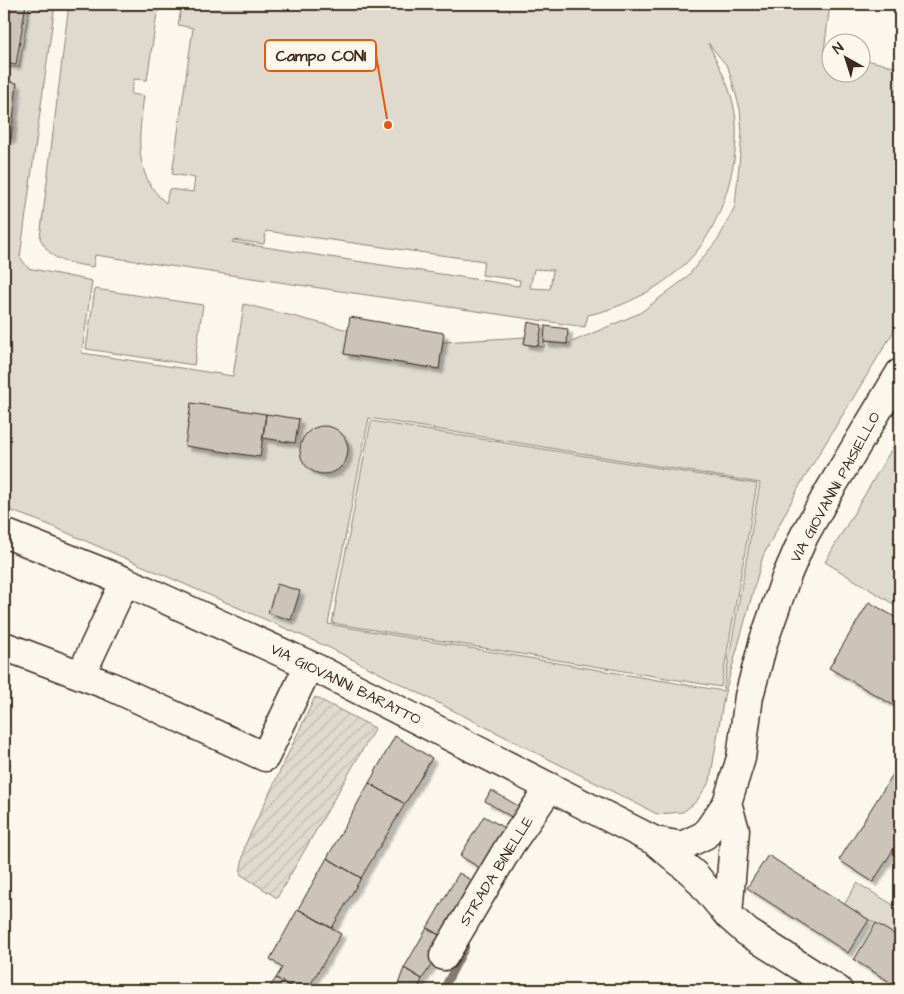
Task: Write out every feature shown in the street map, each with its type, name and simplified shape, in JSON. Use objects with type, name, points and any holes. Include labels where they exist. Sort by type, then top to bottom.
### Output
[{"type":"street","name":"VIA GIOVANNI PAISIELLO","points":[[682,846],[705,835],[728,803],[741,758],[750,696],[764,640],[787,575],[804,536],[900,372]]},
{"type":"street","name":"VIA GIOVANNI BARATTO","points":[[4,532],[125,581],[309,665],[654,841],[682,846]]},
{"type":"street","points":[[81,675],[125,581]]},
{"type":"street","points":[[4,646],[110,686],[265,758],[309,665]]},
{"type":"street","name":"STRADA BINELLE","points":[[444,956],[510,846],[550,787]]},
{"type":"street","points":[[728,803],[735,830],[728,915]]},
{"type":"street","points":[[654,841],[694,875],[728,915],[747,932],[838,990]]},
{"type":"shaded area","points":[[30,4],[55,4],[20,257],[28,268],[92,281],[82,353],[233,376],[244,304],[348,330],[344,354],[439,369],[443,342],[525,337],[524,344],[544,347],[544,342],[567,344],[640,313],[686,278],[719,238],[735,206],[742,133],[740,109],[728,67],[708,43],[731,94],[736,129],[736,147],[729,183],[724,201],[709,233],[700,247],[678,271],[650,291],[634,299],[619,306],[588,315],[585,327],[95,255],[93,267],[68,262],[56,257],[50,253],[40,238],[69,4],[161,4],[157,14],[147,80],[134,79],[131,94],[144,96],[140,153],[148,180],[155,192],[166,203],[169,189],[193,192],[195,178],[172,174],[193,28],[178,25],[182,4],[830,4],[826,32],[822,32],[822,82],[872,82],[872,61],[900,68],[900,321],[800,485],[763,556],[724,696],[710,781],[696,802],[683,812],[657,814],[328,647],[47,524],[4,508],[4,67],[19,67]],"holes":[[[266,231],[484,261],[482,275],[520,280],[519,286],[232,242],[233,240],[264,244]],[[534,269],[553,270],[550,289],[530,288]],[[369,418],[760,483],[723,691],[328,624]]]},
{"type":"shaded area","points":[[95,289],[203,305],[194,365],[86,349]]},
{"type":"shaded area","points":[[371,421],[757,484],[721,687],[332,623]]},
{"type":"shaded area","points":[[900,435],[900,608],[825,562]]},
{"type":"shaded area","points":[[315,697],[375,728],[277,898],[240,874],[245,845]]},
{"type":"shaded area","points":[[857,883],[895,906],[900,897],[900,938],[844,905]]},
{"type":"building","points":[[4,4],[26,4],[16,65],[4,63]]},
{"type":"building","points":[[4,81],[17,83],[11,139],[4,138]]},
{"type":"building","points":[[350,317],[444,333],[439,369],[344,354]]},
{"type":"building","points":[[528,322],[542,325],[538,346],[524,344]]},
{"type":"building","points":[[545,326],[568,329],[567,344],[544,342]]},
{"type":"building","points":[[191,403],[266,414],[260,457],[185,446]]},
{"type":"building","points":[[266,414],[299,419],[295,443],[263,438]]},
{"type":"building","points":[[324,426],[333,428],[341,433],[346,441],[348,450],[346,459],[341,467],[333,472],[324,474],[315,472],[307,467],[302,459],[300,450],[302,441],[307,433],[315,428]]},
{"type":"building","points":[[277,584],[300,591],[291,620],[268,613]]},
{"type":"building","points":[[869,602],[900,620],[900,704],[898,708],[829,668]]},
{"type":"building","points":[[395,736],[432,758],[405,804],[369,783]]},
{"type":"building","points":[[900,763],[900,839],[873,882],[839,860]]},
{"type":"building","points":[[369,783],[405,804],[361,878],[327,858]]},
{"type":"building","points":[[491,790],[525,810],[518,821],[485,801]]},
{"type":"building","points":[[484,816],[511,832],[487,872],[460,856]]},
{"type":"building","points":[[768,855],[869,920],[848,953],[747,888]]},
{"type":"building","points":[[327,858],[361,878],[332,928],[298,909]]},
{"type":"building","points":[[459,873],[480,885],[448,940],[427,928]]},
{"type":"building","points":[[298,909],[341,934],[307,990],[297,990],[276,978],[282,968],[270,959]]},
{"type":"building","points":[[876,923],[900,938],[900,988],[854,960]]},
{"type":"building","points":[[427,928],[448,940],[422,979],[404,968]]},
{"type":"building","points":[[404,968],[422,979],[418,990],[396,990]]},
{"type":"building","points":[[276,978],[297,990],[268,990]]},
{"type":"waterway","points":[[443,990],[465,948]]},
{"type":"place","name":"Campo CONI","points":[[388,125]]}]
